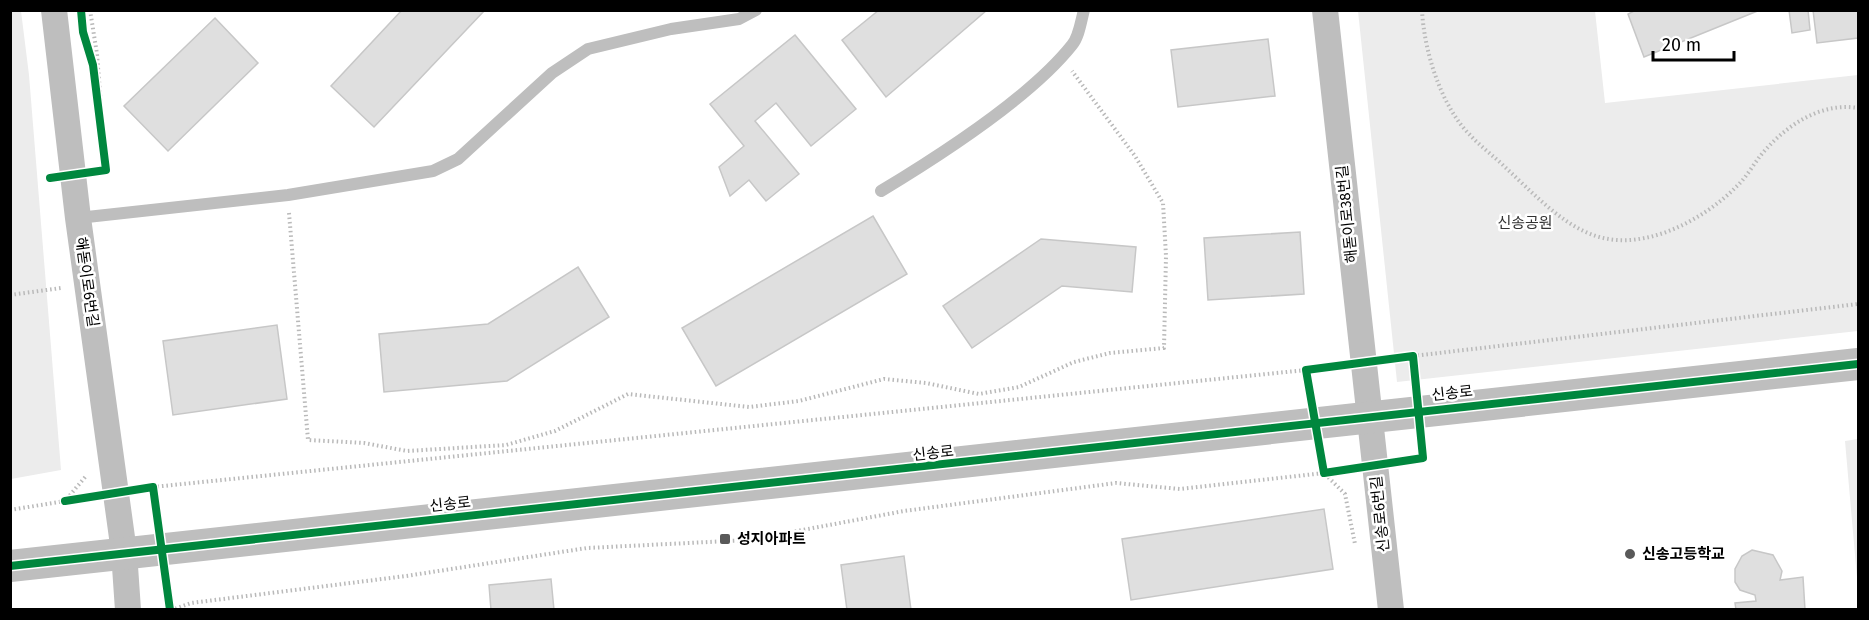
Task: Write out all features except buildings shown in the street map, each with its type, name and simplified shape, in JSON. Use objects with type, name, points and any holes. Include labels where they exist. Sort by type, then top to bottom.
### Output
[{"type":"street","name":"해돋이로6번길","points":[[54,10],[78,218],[124,552]]},
{"type":"street","name":"해돋이로38번길","points":[[1325,10],[1369,417]]},
{"type":"street","name":"신송로","points":[[10,566],[1858,364]]},
{"type":"street","name":"신송로6번길","points":[[1369,417],[1391,609]]},
{"type":"street","points":[[124,552],[129,609]]},
{"type":"lane","points":[[78,218],[288,195],[433,171],[458,159],[552,73],[588,49],[671,28],[739,19],[756,10]]},
{"type":"lane","points":[[881,191],[961,138],[1018,96],[1074,44],[1084,10]]},
{"type":"path","points":[[81,10],[82,21]]},
{"type":"path","points":[[90,10],[97,54],[106,170]]},
{"type":"path","points":[[1422,10],[1428,55],[1440,89],[1468,134],[1562,217],[1593,235],[1626,241],[1668,232],[1709,210],[1738,186],[1761,155],[1789,128],[1823,110],[1841,107],[1858,108]]},
{"type":"path","points":[[83,32],[93,65],[106,170]]},
{"type":"path","points":[[288,195],[308,440],[364,443],[407,451],[506,445],[555,432],[628,394],[749,407],[799,401],[884,378],[926,383],[980,394],[1019,387],[1074,362],[1110,353],[1164,348],[1166,256],[1163,203],[1135,156],[1092,94],[1060,57]]},
{"type":"path","points":[[73,175],[106,170]]},
{"type":"path","points":[[10,295],[87,284]]},
{"type":"path","points":[[61,288],[62,300]]},
{"type":"path","points":[[1363,363],[1858,304]]},
{"type":"path","points":[[1413,356],[1413,367]]},
{"type":"path","points":[[10,510],[153,487],[1318,368]]},
{"type":"path","points":[[1306,370],[1308,381]]},
{"type":"path","points":[[1316,425],[1324,473],[1345,494],[1357,551]]},
{"type":"path","points":[[65,501],[86,476],[85,464]]},
{"type":"path","points":[[169,599],[171,609],[190,603],[405,576],[587,548],[749,540],[904,511],[1116,483],[1180,489],[1375,466]]},
{"type":"path","points":[[153,487],[154,497]]},
{"type":"green space","points":[[10,11],[21,11],[29,75],[61,470],[11,479]]},
{"type":"green space","name":"신송공원","points":[[1358,11],[1595,11],[1605,103],[1858,75],[1858,331],[1397,382]]},
{"type":"green space","points":[[1858,439],[1858,589],[1845,441]]},
{"type":"cycle path","points":[[50,178],[106,170],[93,65],[83,32],[81,10]]},
{"type":"cycle path","points":[[1413,356],[1423,458],[1324,473],[1306,370],[1413,356]]},
{"type":"cycle path","points":[[10,566],[1858,364]]},
{"type":"cycle path","points":[[65,501],[153,487],[170,610]]},
{"type":"place","name":"성지아파트","points":[[725,539]]},
{"type":"place","name":"신송고등학교","points":[[1630,554]]}]
